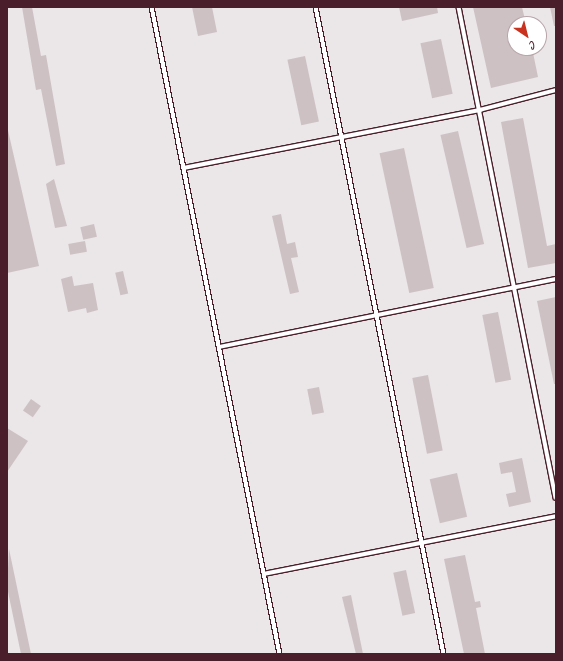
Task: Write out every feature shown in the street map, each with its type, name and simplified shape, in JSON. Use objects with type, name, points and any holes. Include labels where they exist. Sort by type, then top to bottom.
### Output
[{"type":"lane","points":[[152,7],[280,654]]},
{"type":"lane","points":[[316,7],[379,315],[421,543],[444,654]]},
{"type":"lane","points":[[459,7],[556,498]]},
{"type":"lane","points":[[184,168],[480,110],[556,90]]},
{"type":"lane","points":[[219,347],[556,279]]},
{"type":"lane","points":[[264,574],[556,516]]},
{"type":"shaded area","points":[[7,7],[556,7],[556,654],[7,654]]},
{"type":"building","points":[[22,7],[32,7],[41,56],[46,55],[65,164],[56,166],[41,89],[36,90]]},
{"type":"building","points":[[192,7],[212,7],[217,32],[198,36]]},
{"type":"building","points":[[399,7],[437,7],[438,13],[402,21]]},
{"type":"building","points":[[473,7],[522,7],[524,16],[507,16],[507,56],[534,56],[538,77],[491,88]]},
{"type":"building","points":[[550,7],[556,7],[556,26],[554,26]]},
{"type":"building","points":[[441,39],[453,94],[432,98],[420,43]]},
{"type":"building","points":[[305,56],[319,122],[301,125],[287,60]]},
{"type":"building","points":[[523,118],[547,246],[556,244],[556,263],[528,268],[501,122]]},
{"type":"building","points":[[7,126],[39,266],[7,273]]},
{"type":"building","points":[[458,131],[484,244],[467,248],[440,135]]},
{"type":"building","points":[[404,148],[434,288],[409,293],[380,153]]},
{"type":"building","points":[[54,179],[67,226],[55,228],[46,184]]},
{"type":"building","points":[[281,214],[287,244],[295,242],[298,257],[291,258],[299,292],[290,294],[272,216]]},
{"type":"building","points":[[94,224],[97,237],[83,240],[80,227]]},
{"type":"building","points":[[85,241],[87,252],[70,255],[68,244]]},
{"type":"building","points":[[123,271],[128,293],[120,295],[115,273]]},
{"type":"building","points":[[72,276],[74,286],[93,283],[98,310],[87,313],[86,308],[68,312],[61,279]]},
{"type":"building","points":[[556,297],[556,384],[554,384],[537,301]]},
{"type":"building","points":[[498,312],[511,380],[495,383],[482,315]]},
{"type":"building","points":[[428,375],[443,451],[427,454],[412,378]]},
{"type":"building","points":[[319,387],[324,413],[312,415],[307,389]]},
{"type":"building","points":[[31,399],[41,406],[33,417],[23,410]]},
{"type":"building","points":[[7,428],[28,441],[7,472]]},
{"type":"building","points":[[522,458],[531,502],[509,507],[506,494],[516,492],[512,472],[501,474],[499,463]]},
{"type":"building","points":[[457,473],[467,517],[440,523],[430,479]]},
{"type":"building","points":[[9,549],[31,654],[21,654],[7,587]]},
{"type":"building","points":[[465,555],[475,602],[480,601],[481,607],[476,608],[485,654],[464,654],[444,559]]},
{"type":"building","points":[[406,570],[415,613],[402,616],[393,573]]},
{"type":"building","points":[[351,595],[363,654],[356,654],[342,597]]}]
